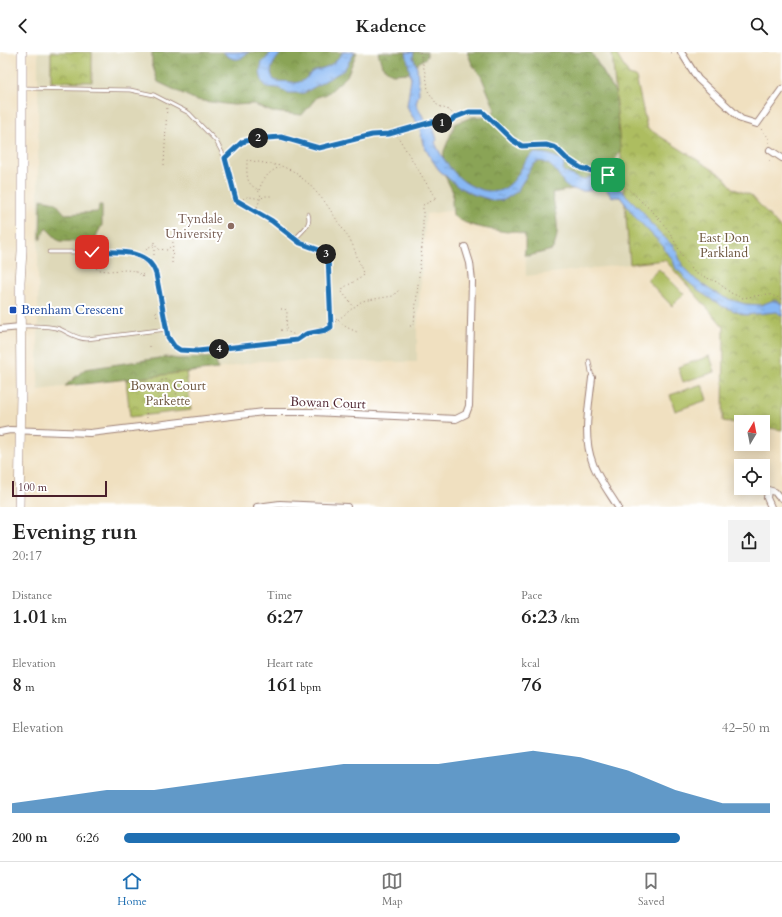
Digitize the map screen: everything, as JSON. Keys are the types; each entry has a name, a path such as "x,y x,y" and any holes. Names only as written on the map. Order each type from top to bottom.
{"main road":[{"path":"19,507 23,88 22,52"}],"street":[{"path":"681,52 698,79 741,119 757,124 782,88"},
{"path":"770,150 782,158"},
{"name":"Bowan Court","path":"0,432 10,430 90,433 264,412 313,412 456,419 466,414 469,406 472,281 470,264 465,247"},
{"path":"0,329 20,326"},
{"path":"592,378 587,424 588,444 593,464 618,507"},
{"path":"771,507 767,498 768,490 775,492 782,498"},
{"path":"257,507 280,504 347,507"}],"lane":[{"path":"23,88 130,90 154,95 189,112 216,141 225,158 236,200 272,221 300,243 326,253 328,257 331,325 329,329 306,334 297,340 186,351 174,346 170,342 162,297 155,270 148,262 141,257 127,252 49,252"},
{"path":"295,239 309,224 310,219 308,214"},
{"path":"20,326 48,326 60,329 80,338 87,339 167,329"},
{"path":"589,361 592,378"}],"path":[{"path":"420,52 428,91 438,106 448,110 456,117"},
{"path":"164,165 167,102"},
{"path":"225,158 242,142 254,139 281,137 319,148 372,135 389,134 432,122 448,123 456,117 469,112 483,112 512,140 522,146 546,145 556,148 566,158 581,168 608,175 625,186 655,214 669,231 683,257 695,273 717,282 731,293 742,298 768,294 782,300"},
{"path":"757,124 769,138 770,150"},
{"path":"395,132 436,199 423,205 423,237 414,323 410,326"},
{"path":"255,212 261,197 259,190 250,184 248,178 247,160 281,166 293,171 308,183 325,202 352,243 364,274 362,277 343,288 342,292 354,308"},
{"path":"259,190 267,174 281,166"},
{"path":"239,202 245,197 260,199 265,196 271,196"},
{"path":"172,263 173,240"},
{"path":"154,241 154,255"},
{"path":"154,244 162,250 169,250 172,245"},
{"path":"146,249 154,244"},
{"path":"92,262 93,266 99,270 129,270 142,276 146,273"},
{"path":"331,325 362,301 393,296 400,289"},
{"path":"281,309 286,309 287,312 286,331"},
{"path":"156,312 157,318"},
{"path":"334,316 346,327 357,332"},
{"path":"281,330 294,335 297,340"},
{"path":"159,400 159,383 162,380 167,379 175,384 177,398"},
{"path":"147,418 145,401 159,400 169,402 183,397"}],"shaded area":[{"name":"Tyndale University","path":"38,52 612,52 630,264 526,276 525,237 472,208 426,214 417,329 417,362 261,361 218,369 38,390"}],"green space":[{"path":"51,52 92,52 92,82 51,81"},
{"path":"152,52 357,52 347,76 327,94 317,97 302,115 272,112 252,104 233,105 196,100 158,82 152,64"},
{"path":"378,52 427,52 427,57 418,63 410,73 392,74 382,66"},
{"path":"467,52 591,52 615,92 625,135 620,152 612,164 588,186 552,193 557,222 557,237 552,250 528,256 524,255 525,235 513,231 507,232 478,227 464,222 453,215 453,192 442,170 444,151 455,124 472,117 492,116 495,109 481,76 472,64"},
{"name":"East Don Parkland","path":"612,52 615,52 629,75 636,77 647,128 723,176 734,189 751,195 782,230 782,430 770,428 770,415 734,415 734,423 723,421 724,327 665,260 630,264"},
{"path":"41,199 55,202 65,214 98,212 99,205 102,205 102,225 95,242 59,241 46,228 40,240"},
{"path":"659,269 684,294 672,306 647,280"},
{"path":"710,356 715,372 683,382 678,367"},
{"path":"166,357 178,359 215,357 218,369 65,386 85,369"},
{"name":"Bowan Court Parkette","path":"186,372 191,410 130,417 126,380"},
{"path":"702,384 707,400 675,411 670,395"}],"water":[{"path":"223,52 249,52 239,59 233,59"},
{"path":"271,52 282,52 273,65 271,72 274,80 295,83 303,80 314,71 326,67 336,61 343,52 355,52 344,70 304,93 289,93 278,88 267,87 263,83 260,71 262,62"},
{"path":"406,52 414,52 413,57 417,67 419,93 416,103 427,125 433,126 437,140 435,142 443,157 450,168 466,183 483,190 500,190 510,185 526,161 534,153 546,154 558,158 564,164 563,171 583,180 593,176 601,178 621,190 672,245 677,252 683,267 696,280 725,298 745,304 761,305 774,300 782,304 782,316 777,312 745,315 722,306 700,292 676,269 672,258 665,251 664,247 636,218 620,197 612,197 606,189 602,187 585,191 567,187 554,169 544,162 535,163 518,191 504,200 495,201 472,194 457,186 439,170 430,157 423,144 419,125 407,106 411,79"}],"place":[{"name":"Tyndale University","path":"231,226"},
{"name":"Brenham Crescent","path":"13,310"}],"route":[{"path":"92,252 127,252 141,257 148,262 155,270 162,297 168,337 170,342 180,350 198,351 297,340 303,335 326,330 331,327 328,257 326,253 322,251 300,243 272,221 236,200 225,158 242,142 254,139 281,137 319,148 372,135 389,134 432,122 448,123 456,117 469,112 483,112 512,140 522,146 546,145 556,148 566,158 581,168 608,175"}]}
